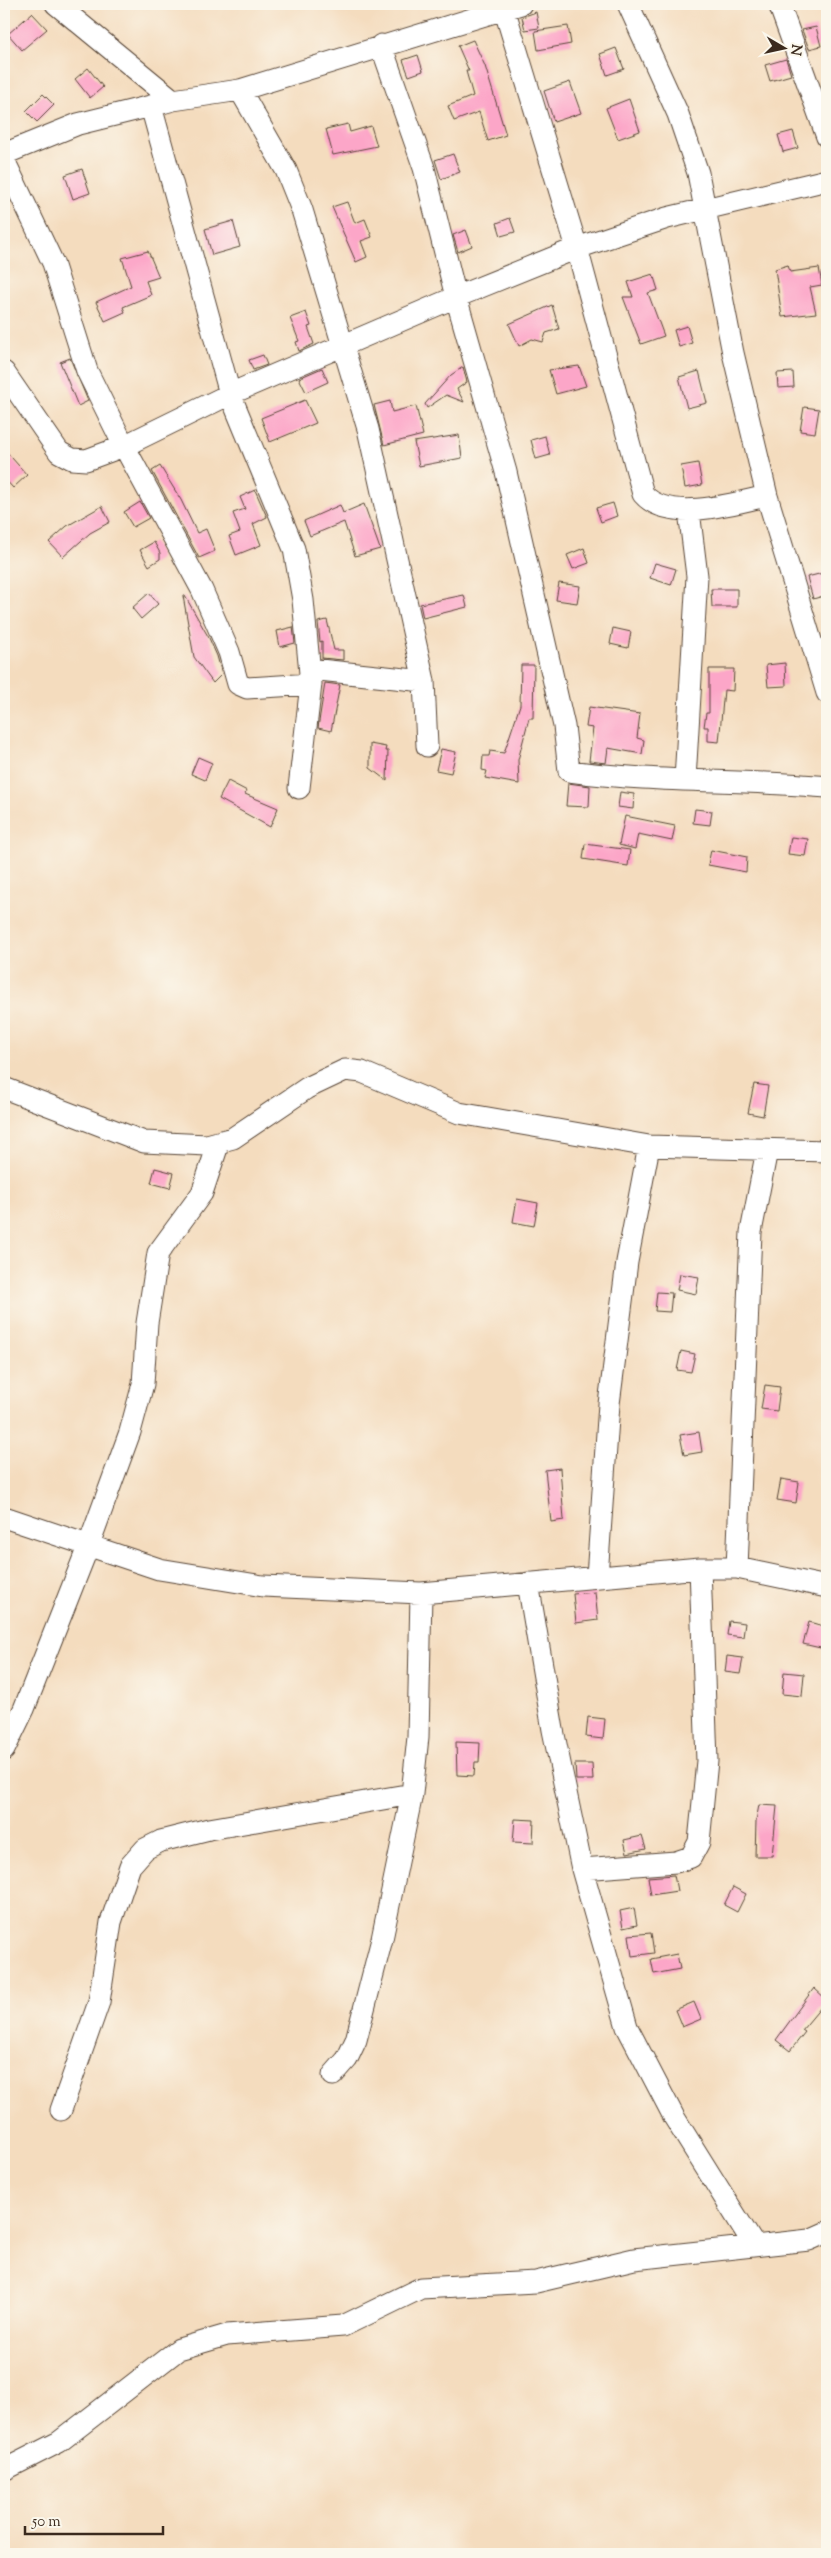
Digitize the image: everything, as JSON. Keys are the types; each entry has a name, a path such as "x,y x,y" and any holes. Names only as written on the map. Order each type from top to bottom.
{"street":[{"path":"56,4 173,100"},
{"path":"628,4 678,114 698,173 733,353 767,496 827,693"},
{"path":"779,4 827,136"},
{"path":"4,154 78,124 173,100 240,90 512,6 643,494 650,502 660,506 689,511 767,496"},
{"path":"381,45 424,168 456,297 506,472 564,726 569,771 621,778 780,782 827,787"},
{"path":"240,90 286,170 302,210 377,468 424,681 427,746"},
{"path":"151,106 230,394 294,549 303,600 310,676 299,788"},
{"path":"4,160 53,263 87,371 124,446 202,590 229,652 238,684 248,688 310,676 424,681"},
{"path":"4,372 59,452 72,459 86,460 124,446 230,394 456,297 576,248 706,208 827,180"},
{"path":"686,780 697,576 689,511"},
{"path":"4,1088 144,1142 207,1145 233,1138 307,1088 344,1070 362,1072 459,1113 649,1146 827,1151"},
{"path":"4,1750 24,1709 88,1547 130,1432 143,1384 147,1323 158,1253 202,1193 219,1142"},
{"path":"597,1577 609,1404 627,1262 649,1146"},
{"path":"736,1568 751,1232 767,1150"},
{"path":"4,1517 88,1547 159,1569 263,1586 421,1593 700,1568 736,1568 827,1587"},
{"path":"582,1869 676,1862 690,1857 699,1842 707,1761 700,1568"},
{"path":"528,1583 553,1730 582,1869 627,2027 674,2117 754,2245"},
{"path":"333,2075 347,2059 356,2040 382,1939 412,1794 418,1737 421,1593"},
{"path":"61,2110 99,2002 114,1912 130,1866 145,1849 161,1841 209,1829 412,1794"},
{"path":"4,2470 59,2442 179,2349 227,2335 343,2326 421,2288 536,2282 634,2260 809,2240 827,2232"}],"building":[{"path":"536,12 539,28 525,30 522,17"},
{"path":"32,13 47,29 22,50 8,34"},
{"path":"568,26 571,44 538,50 535,31"},
{"path":"816,27 821,46 809,49 802,30"},
{"path":"473,40 485,66 506,135 488,141 479,112 454,121 448,106 473,96 466,71 469,71 458,46"},
{"path":"616,48 624,69 607,75 600,54"},
{"path":"418,55 423,71 409,76 403,60"},
{"path":"786,59 791,75 770,81 765,65"},
{"path":"88,68 103,87 90,98 75,79"},
{"path":"570,82 581,113 554,122 544,91"},
{"path":"43,94 54,105 37,122 26,111"},
{"path":"629,99 640,131 618,139 606,108"},
{"path":"348,124 350,132 371,126 377,146 333,155 326,129"},
{"path":"793,131 798,148 783,152 778,135"},
{"path":"453,154 460,172 441,179 435,160"},
{"path":"82,169 90,193 73,199 65,175"},
{"path":"347,202 355,223 365,219 372,237 361,241 367,257 356,262 332,207"},
{"path":"510,218 515,232 501,236 497,223"},
{"path":"233,221 240,247 212,255 205,229"},
{"path":"466,230 472,246 458,252 453,235"},
{"path":"148,251 159,277 146,281 151,295 123,307 125,312 105,321 96,302 131,286 122,258"},
{"path":"788,265 790,272 819,268 822,285 810,287 816,313 782,317 775,269"},
{"path":"653,274 658,290 648,293 664,336 641,344 623,297 633,297 628,282"},
{"path":"552,305 559,329 546,333 543,342 532,339 519,346 509,324"},
{"path":"306,312 311,326 308,327 314,344 299,351 296,342 299,341 290,318"},
{"path":"687,326 692,343 679,347 674,330"},
{"path":"263,355 267,365 253,370 249,360"},
{"path":"70,358 88,401 78,406 60,362"},
{"path":"579,366 586,386 556,394 549,370"},
{"path":"463,367 467,382 457,389 464,402 446,395 427,408 425,404 451,375"},
{"path":"322,368 328,382 306,392 299,378"},
{"path":"699,371 707,403 687,408 679,377"},
{"path":"793,372 794,387 778,388 777,373"},
{"path":"305,400 316,423 270,442 261,418"},
{"path":"390,401 392,412 416,406 423,435 384,445 374,405"},
{"path":"804,407 819,409 815,433 800,431"},
{"path":"459,435 462,458 419,466 414,442"},
{"path":"545,436 550,455 536,459 531,440"},
{"path":"4,449 27,475 13,488 4,478"},
{"path":"698,463 702,485 685,488 681,466"},
{"path":"160,466 181,500 197,533 206,529 215,551 199,558 152,471"},
{"path":"255,490 267,517 253,524 261,545 236,555 229,536 240,532 233,513 245,509 240,497"},
{"path":"140,502 149,518 133,527 124,512"},
{"path":"613,503 617,516 601,522 596,508"},
{"path":"364,504 380,549 355,556 344,522 310,536 304,521 340,505 343,513"},
{"path":"102,506 110,522 90,533 63,557 49,542 67,526"},
{"path":"154,542 160,553 160,559 149,566 140,550"},
{"path":"584,548 589,563 573,569 567,555"},
{"path":"655,563 676,569 671,585 650,578"},
{"path":"823,573 827,595 813,599 807,577"},
{"path":"559,583 580,586 577,603 556,600"},
{"path":"711,589 737,589 737,607 712,607"},
{"path":"149,593 158,604 141,619 132,608"},
{"path":"464,595 467,607 423,618 420,604"},
{"path":"183,596 185,596 209,638 217,656 222,674 213,683 194,657"},
{"path":"327,620 334,650 343,650 343,660 322,658 322,641 320,642 318,622"},
{"path":"293,627 295,643 280,647 277,631"},
{"path":"613,628 631,632 628,648 610,644"},
{"path":"785,663 786,686 768,687 766,665"},
{"path":"521,665 534,665 533,718 529,718 518,760 519,784 485,778 487,771 482,770 483,756 489,756 490,751 504,753 520,705"},
{"path":"709,669 734,669 733,691 724,690 719,742 708,741 708,727 704,727 706,713 709,713"},
{"path":"325,683 340,685 331,731 318,728"},
{"path":"589,707 640,714 637,738 644,740 642,754 608,748 606,763 589,761 593,728 586,727"},
{"path":"370,744 386,747 385,751 388,751 387,781 370,768"},
{"path":"441,749 456,752 451,773 436,770"},
{"path":"198,757 212,763 205,780 191,774"},
{"path":"228,781 247,791 245,794 278,808 270,827 219,799"},
{"path":"568,783 590,786 589,807 566,806"},
{"path":"620,792 634,794 633,809 618,807"},
{"path":"695,809 712,811 710,825 693,823"},
{"path":"625,816 675,826 672,841 638,834 635,849 619,845"},
{"path":"791,837 808,839 805,856 788,854"},
{"path":"585,844 630,850 628,866 583,859"},
{"path":"711,850 747,857 746,872 708,865"},
{"path":"754,1084 768,1086 763,1116 748,1113"},
{"path":"155,1168 174,1173 170,1188 151,1183"},
{"path":"517,1199 538,1203 534,1226 513,1222"},
{"path":"680,1274 699,1277 696,1294 677,1290"},
{"path":"657,1292 672,1293 670,1312 655,1311"},
{"path":"681,1351 695,1354 691,1372 677,1370"},
{"path":"765,1385 780,1387 777,1411 761,1409"},
{"path":"699,1432 702,1452 684,1455 680,1435"},
{"path":"560,1468 564,1520 551,1522 545,1470"},
{"path":"781,1479 799,1482 796,1503 777,1500"},
{"path":"595,1592 598,1620 576,1623 573,1594"},
{"path":"729,1621 745,1623 743,1637 727,1635"},
{"path":"809,1622 827,1627 825,1649 803,1644"},
{"path":"727,1656 743,1658 740,1674 725,1672"},
{"path":"784,1672 804,1674 802,1696 782,1694"},
{"path":"588,1717 605,1719 603,1739 586,1737"},
{"path":"456,1742 480,1743 479,1762 475,1762 474,1776 457,1775"},
{"path":"575,1764 592,1764 593,1780 576,1780"},
{"path":"759,1805 777,1806 772,1856 755,1856 756,1821"},
{"path":"515,1819 534,1820 533,1843 513,1842"},
{"path":"642,1836 646,1849 627,1853 624,1840"},
{"path":"674,1875 677,1891 651,1895 648,1877"},
{"path":"733,1887 746,1894 737,1912 724,1905"},
{"path":"634,1908 637,1925 623,1928 620,1911"},
{"path":"651,1933 654,1953 632,1956 629,1935"},
{"path":"677,1954 680,1969 654,1974 651,1959"},
{"path":"814,1988 827,2000 802,2030 805,2032 790,2051 776,2040"},
{"path":"694,2002 701,2019 682,2027 675,2010"}]}
